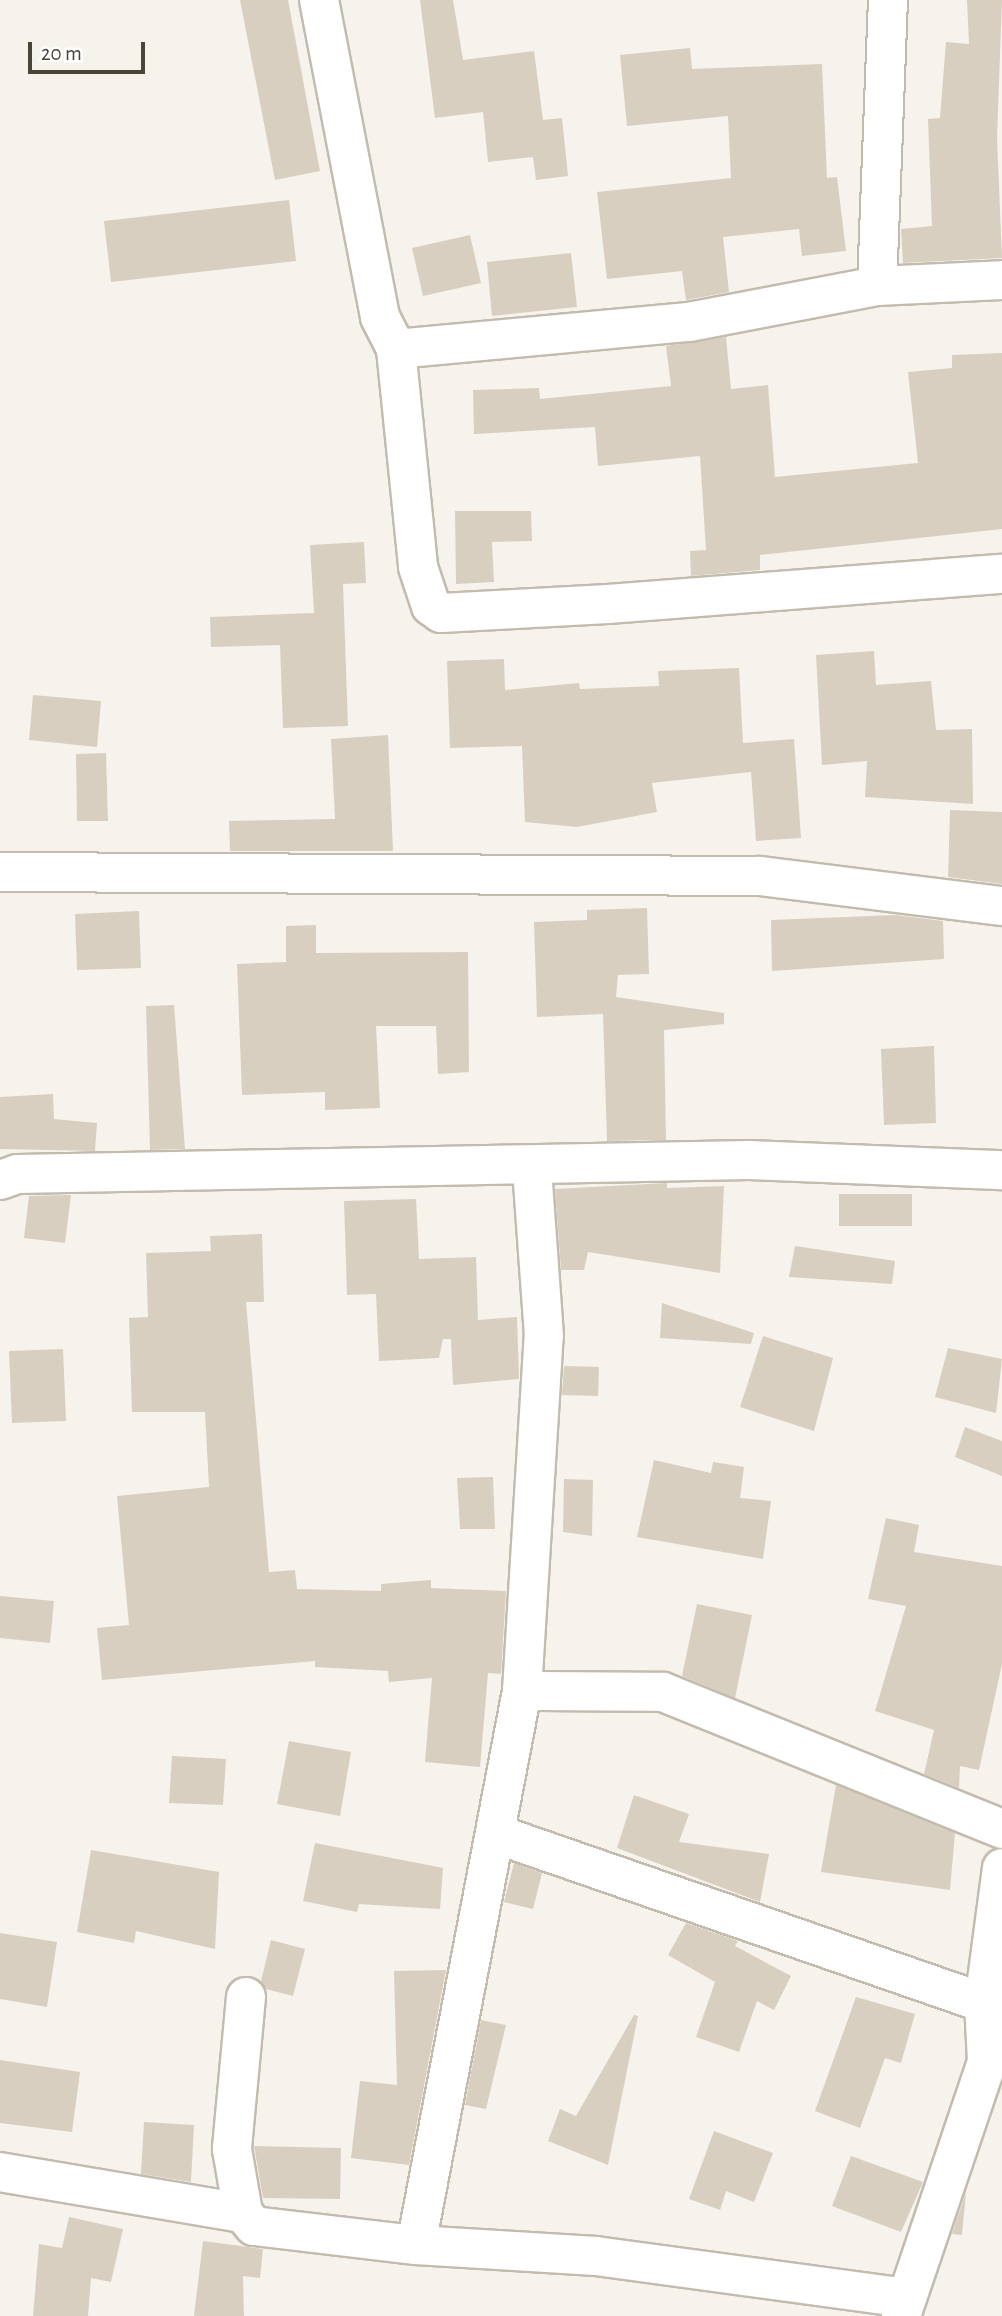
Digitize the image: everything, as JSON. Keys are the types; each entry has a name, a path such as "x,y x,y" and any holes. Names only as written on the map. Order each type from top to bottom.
{"street":[{"path":"319,0 380,317 396,349 418,567 431,606 441,612 1002,574"},
{"path":"877,285 888,0"},
{"path":"396,349 689,322 877,285 1002,279"},
{"path":"0,872 760,876 1002,906"},
{"path":"0,1180 17,1174 532,1168 749,1160 1002,1170"},
{"path":"416,2245 522,1691 544,1336 532,1168"},
{"path":"522,1691 663,1692 1002,1829"},
{"path":"496,1834 984,2003"},
{"path":"246,1997 232,2149 243,2213 254,2226 274,2232 416,2245 596,2256 903,2307 987,2062 984,2003 1002,1868"},
{"path":"0,2172 243,2213"}],"building":[{"path":"240,0 288,0 320,171 275,180"},
{"path":"420,0 453,0 463,60 534,51 543,120 562,118 568,176 536,180 533,157 488,162 483,112 435,118"},
{"path":"967,0 1002,0 997,138 1002,258 903,263 901,229 932,226 928,119 940,118 946,42 969,44"},
{"path":"690,48 692,69 822,64 827,178 837,177 846,251 802,256 799,229 723,237 729,292 686,300 682,271 607,279 597,192 731,178 728,116 627,126 620,55"},
{"path":"289,200 296,261 111,282 104,221"},
{"path":"470,235 481,283 423,296 412,248"},
{"path":"571,253 577,307 492,316 487,262"},
{"path":"726,337 731,389 768,385 775,477 918,463 908,372 952,368 952,355 1002,353 1002,529 760,555 760,570 691,576 690,551 706,550 700,456 598,466 595,427 474,434 473,390 539,388 540,399 671,386 666,346"},
{"path":"455,511 531,511 532,541 492,542 494,582 456,584"},
{"path":"364,542 366,583 343,584 348,726 283,728 280,645 211,647 210,617 314,613 310,545"},
{"path":"874,651 876,685 931,681 936,730 972,729 973,804 865,797 867,761 822,765 816,655"},
{"path":"504,659 505,690 579,683 580,689 659,686 658,671 739,668 743,743 794,739 801,838 756,841 751,772 652,783 657,812 577,827 525,822 522,746 450,748 447,661"},
{"path":"33,695 101,701 97,747 29,740"},
{"path":"388,735 393,851 230,851 229,821 335,819 331,739"},
{"path":"106,753 108,821 77,821 76,754"},
{"path":"950,810 1002,812 1002,884 948,877"},
{"path":"647,908 649,974 618,975 616,997 724,1013 724,1024 664,1030 666,1140 607,1141 603,1014 537,1017 534,922 587,920 587,910"},
{"path":"139,911 141,968 77,970 75,914"},
{"path":"896,915 943,921 944,959 772,971 771,920"},
{"path":"316,925 316,953 468,952 469,1072 438,1074 436,1026 376,1026 380,1108 325,1110 325,1092 242,1095 237,964 286,962 286,926"},
{"path":"174,1005 185,1149 150,1150 146,1006"},
{"path":"934,1046 936,1123 884,1125 881,1049"},
{"path":"53,1094 54,1119 97,1123 95,1151 0,1149 0,1097"},
{"path":"667,1183 667,1188 724,1186 720,1273 588,1252 584,1270 561,1270 555,1189"},
{"path":"839,1194 912,1194 912,1226 839,1226"},
{"path":"71,1195 65,1243 24,1238 29,1196"},
{"path":"416,1199 419,1259 476,1257 478,1320 517,1317 519,1379 453,1385 451,1339 443,1339 439,1358 379,1361 376,1294 347,1295 344,1201"},
{"path":"262,1234 264,1302 246,1302 269,1572 295,1570 297,1589 381,1591 381,1584 431,1580 431,1588 506,1591 501,1674 488,1673 480,1767 425,1762 432,1678 389,1682 388,1671 315,1667 315,1661 102,1680 97,1628 129,1625 117,1496 209,1487 205,1412 132,1412 129,1318 148,1317 146,1253 211,1251 210,1236"},
{"path":"795,1246 895,1261 892,1284 789,1277"},
{"path":"662,1303 754,1333 751,1344 660,1338"},
{"path":"763,1336 833,1358 814,1431 740,1407"},
{"path":"948,1348 1002,1359 996,1413 935,1397"},
{"path":"63,1349 66,1421 12,1423 9,1351"},
{"path":"564,1366 599,1367 598,1396 562,1395"},
{"path":"965,1427 1002,1441 1002,1476 955,1457"},
{"path":"654,1460 711,1473 713,1462 744,1467 740,1498 771,1501 763,1559 637,1537"},
{"path":"493,1477 495,1529 460,1529 457,1478"},
{"path":"564,1479 593,1480 592,1536 563,1532"},
{"path":"886,1518 919,1525 914,1552 1002,1566 1002,1664 979,1770 960,1766 959,1788 924,1774 934,1730 875,1711 906,1606 868,1599"},
{"path":"0,1596 54,1601 50,1643 0,1638"},
{"path":"697,1604 752,1615 735,1698 682,1676"},
{"path":"289,1741 351,1752 340,1816 277,1804"},
{"path":"172,1756 226,1759 223,1805 169,1803"},
{"path":"836,1785 955,1833 950,1890 821,1872"},
{"path":"634,1795 689,1814 679,1842 769,1854 760,1902 617,1848"},
{"path":"315,1843 443,1868 440,1909 359,1904 357,1912 303,1901"},
{"path":"91,1850 219,1872 215,1949 136,1931 134,1943 77,1932"},
{"path":"514,1863 542,1873 533,1909 504,1902"},
{"path":"686,1923 738,1941 735,1946 791,1976 774,2010 757,2001 739,2052 696,2037 715,1982 668,1955"},
{"path":"0,1933 57,1942 47,2007 0,1999"},
{"path":"271,1940 305,1949 293,1996 266,1989 261,1981"},
{"path":"446,1970 409,2165 351,2158 360,2081 397,2085 394,1971"},
{"path":"856,1997 915,2014 901,2063 885,2058 860,2128 815,2111"},
{"path":"634,2015 638,2016 608,2165 548,2141 560,2109 576,2116"},
{"path":"481,2020 506,2025 486,2109 465,2105"},
{"path":"0,2060 80,2072 72,2132 0,2123"},
{"path":"144,2122 194,2125 191,2182 141,2174"},
{"path":"714,2131 773,2153 754,2202 726,2191 720,2210 689,2199"},
{"path":"254,2146 341,2148 340,2199 263,2198"},
{"path":"851,2156 923,2182 901,2232 832,2206"},
{"path":"966,2192 962,2235 952,2234"},
{"path":"69,2217 123,2229 111,2282 91,2278 88,2316 33,2316 39,2244 62,2248"},
{"path":"203,2241 263,2249 260,2278 243,2276 244,2316 194,2316"}]}
